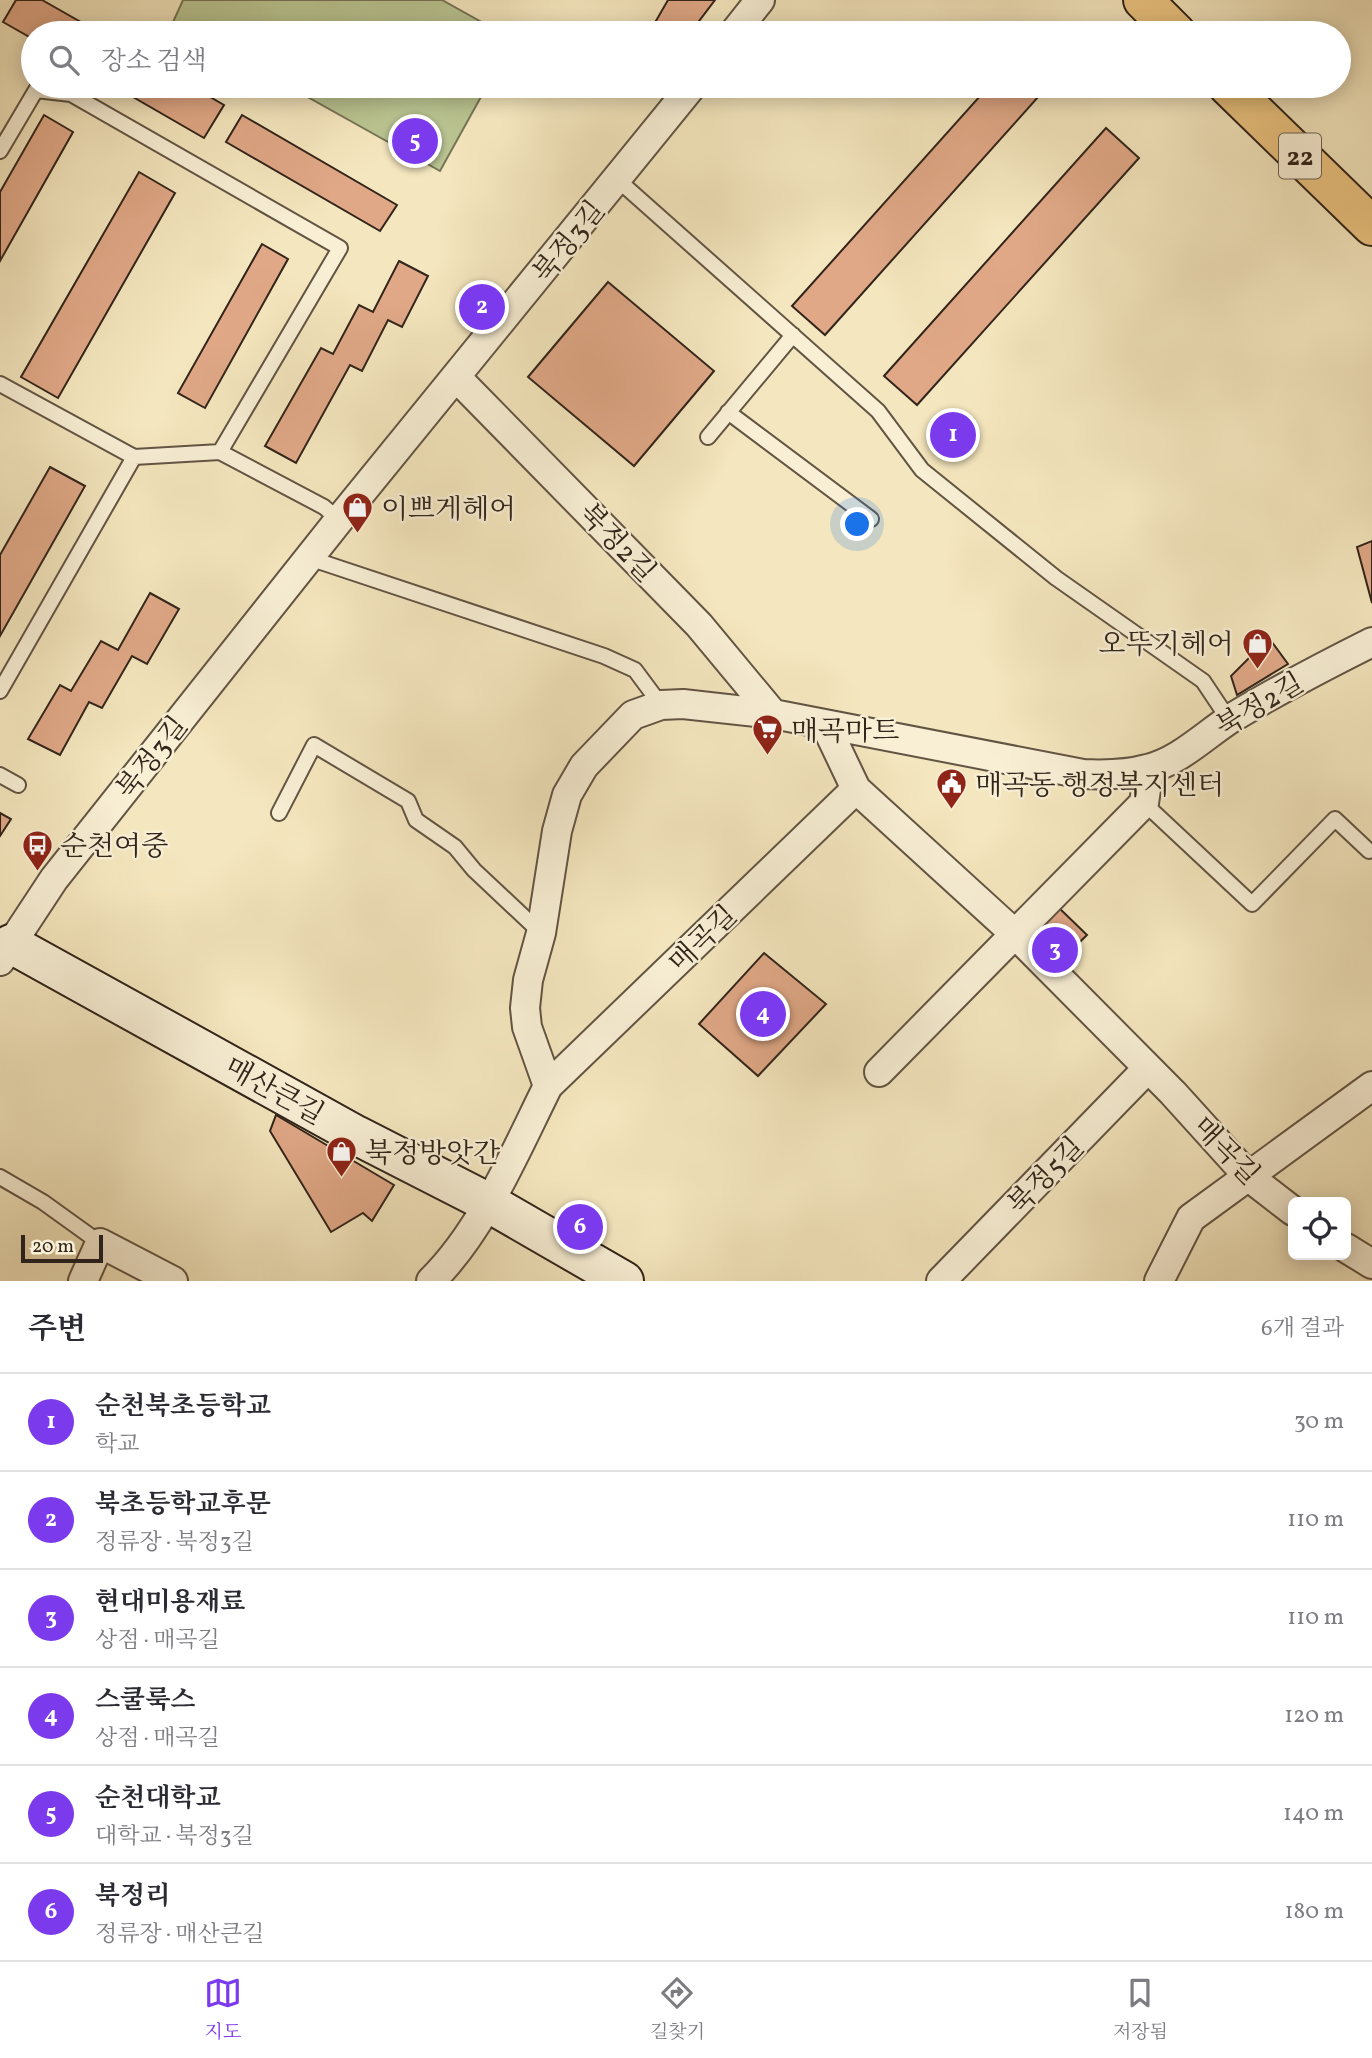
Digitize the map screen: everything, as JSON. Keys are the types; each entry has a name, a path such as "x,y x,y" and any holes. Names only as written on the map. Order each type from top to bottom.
{"main road":[{"path":"1143,0 1163,21"},
{"name":"22","path":"1240,98 1372,226"}],"street":[{"path":"743,21 760,0"},
{"name":"북정3길","path":"4,948 54,880 339,520 683,98"},
{"name":"북정2길","path":"456,377 699,625 773,714"},
{"name":"북정2길","path":"548,1086 527,1027 525,1008 528,980 541,933 556,831 567,795 584,766 633,715 661,705 683,704 773,714 1083,774 1111,775 1149,769 1175,757 1229,720 1372,642"},
{"name":"매곡길","path":"825,724 856,789 1016,935 1148,1068 1249,1177 1288,1207"},
{"path":"880,1072 1144,803 1149,769"},
{"name":"매곡길","path":"548,1086 856,789"},
{"name":"매산큰길","path":"4,948 355,1135 489,1203 624,1281"},
{"name":"북정5길","path":"941,1281 1148,1068"},
{"path":"431,1281 442,1270 489,1203 548,1086"},
{"path":"1159,1281 1191,1218 1372,1086"},
{"path":"83,1281 100,1243 173,1281"},
{"path":"1351,1251 1372,1264"}],"lane":[{"path":"0,151 31,98"},
{"path":"78,98 340,248 220,452"},
{"path":"618,180 878,411 922,470 1056,578 1203,681 1229,720"},
{"path":"708,437 793,335"},
{"path":"0,384 134,457 220,452 324,507 339,520"},
{"path":"729,412 871,519"},
{"path":"0,691 134,457"},
{"path":"309,558 612,659 635,670 661,705"},
{"path":"279,813 314,745 408,801 416,820 454,847 474,870 541,933"},
{"path":"0,775 18,785"},
{"path":"1144,803 1252,904 1335,819 1369,851"},
{"path":"0,1177 43,1202 100,1243"}],"green space":[{"path":"183,0 442,0 480,21 173,21"},
{"path":"309,98 480,98 440,171"}],"building":[{"path":"16,0 42,0 79,21 21,21 21,32 3,22"},
{"path":"668,0 715,0 699,21 656,21"},
{"path":"135,98 212,98 224,105 204,138"},
{"path":"978,98 1037,98 825,335 792,306"},
{"path":"44,115 73,132 0,261 0,192"},
{"path":"242,115 397,205 380,231 226,142"},
{"path":"1106,128 1139,158 917,405 884,376"},
{"path":"139,172 175,193 58,398 21,377"},
{"path":"262,244 288,259 205,408 178,393"},
{"path":"399,261 428,276 402,327 388,320 362,371 350,365 296,463 265,446 321,348 333,354 359,305 373,312"},
{"path":"608,282 714,371 634,466 528,377"},
{"path":"50,467 85,486 0,636 0,555"},
{"path":"1372,541 1372,603 1357,547"},
{"path":"150,593 179,609 147,664 132,656 102,708 89,702 60,755 28,739 60,685 71,691 101,641 118,650"},
{"name":"오뚜기헤어","path":"1269,638 1288,664 1237,695 1231,676"},
{"path":"0,813 11,819 0,836"},
{"path":"1055,904 1087,935 1055,966 1024,934"},
{"path":"764,953 826,1004 758,1076 699,1024"},
{"name":"북정방앗간","path":"276,1115 394,1185 372,1221 363,1213 331,1232 270,1131"}],"place":[{"name":"순천대학교","path":"415,141"},
{"name":"북초등학교후문","path":"482,307"},
{"name":"순천북초등학교","path":"953,435"},
{"name":"이쁘게헤어","path":"358,535"},
{"name":"오뚜기헤어","path":"1257,670"},
{"name":"매곡마트","path":"768,757"},
{"name":"매곡동 행정복지센터","path":"952,811"},
{"name":"순천여중","path":"37,872"},
{"name":"현대미용재료","path":"1055,950"},
{"name":"스쿨룩스","path":"763,1014"},
{"name":"북정방앗간","path":"342,1179"},
{"name":"북정리","path":"580,1227"}]}
